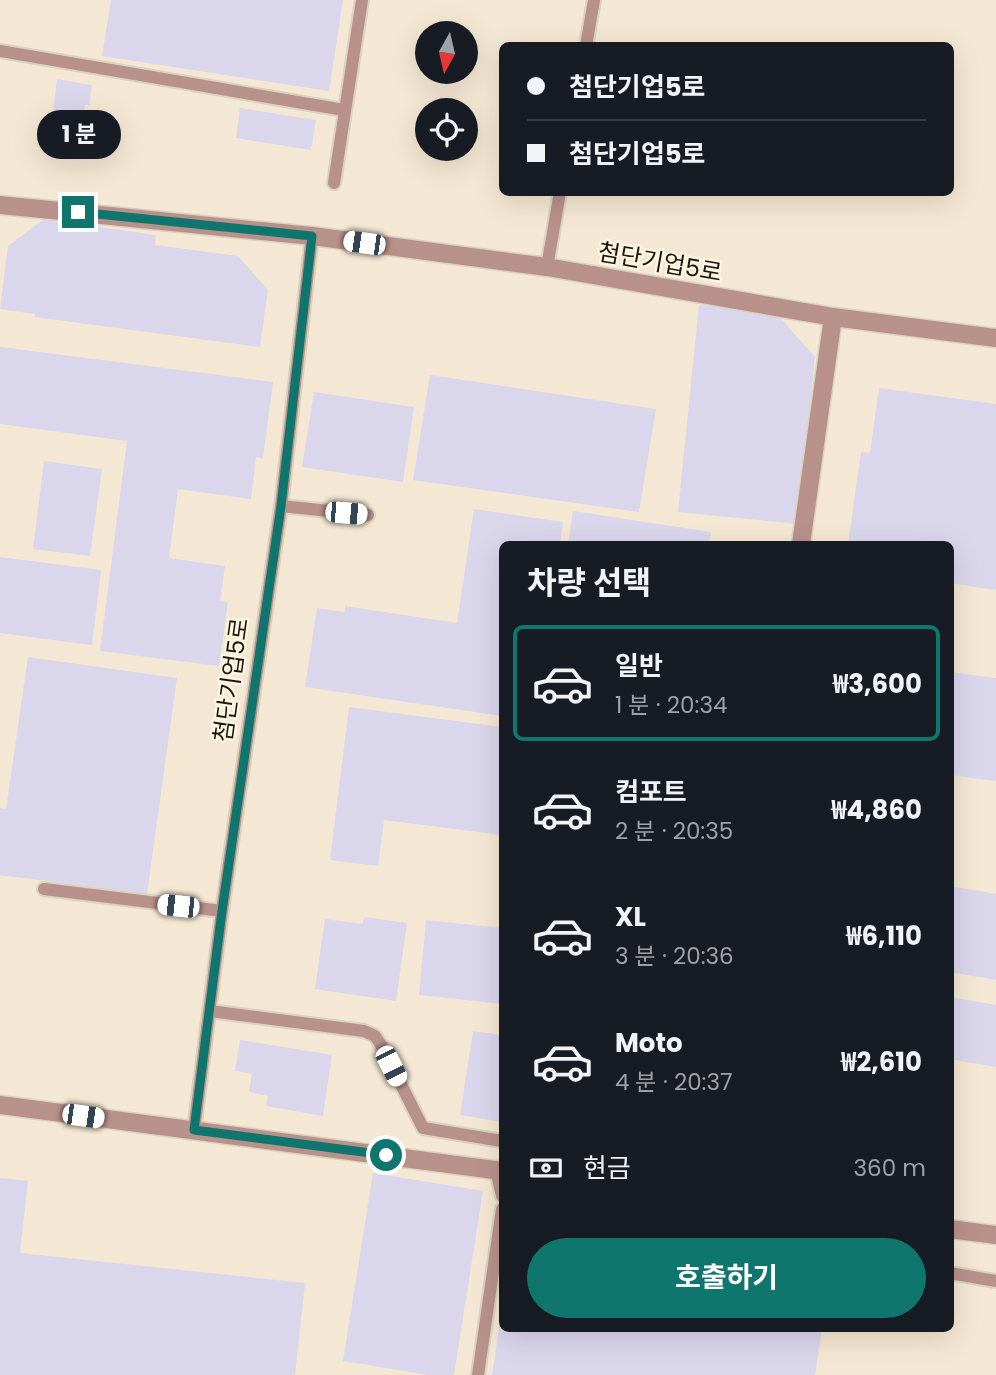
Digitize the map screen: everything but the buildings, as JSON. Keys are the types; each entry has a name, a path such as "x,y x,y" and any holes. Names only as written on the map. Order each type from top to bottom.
{"street":[{"name":"첨단기업5로","path":"0,205 312,236 547,267 833,317 996,338"},
{"path":"801,541 833,317"},
{"path":"0,1105 499,1170"},
{"path":"954,1230 996,1235"}],"lane":[{"path":"334,183 362,0"},
{"path":"587,42 594,0"},
{"path":"0,51 344,110"},
{"path":"547,267 559,196"},
{"name":"첨단기업5로","path":"194,1130 222,911 281,506 312,236"},
{"path":"281,506 368,514"},
{"path":"44,889 222,911"},
{"path":"210,1011 364,1031 375,1037 381,1045 423,1128 499,1141"},
{"path":"478,1375 499,1230"},
{"path":"954,1274 996,1281"}],"shaded area":[{"path":"0,0 996,0 996,1375 0,1375"}],"route":[{"path":"78,212 312,236 281,506 222,911 194,1130 386,1155"}]}
